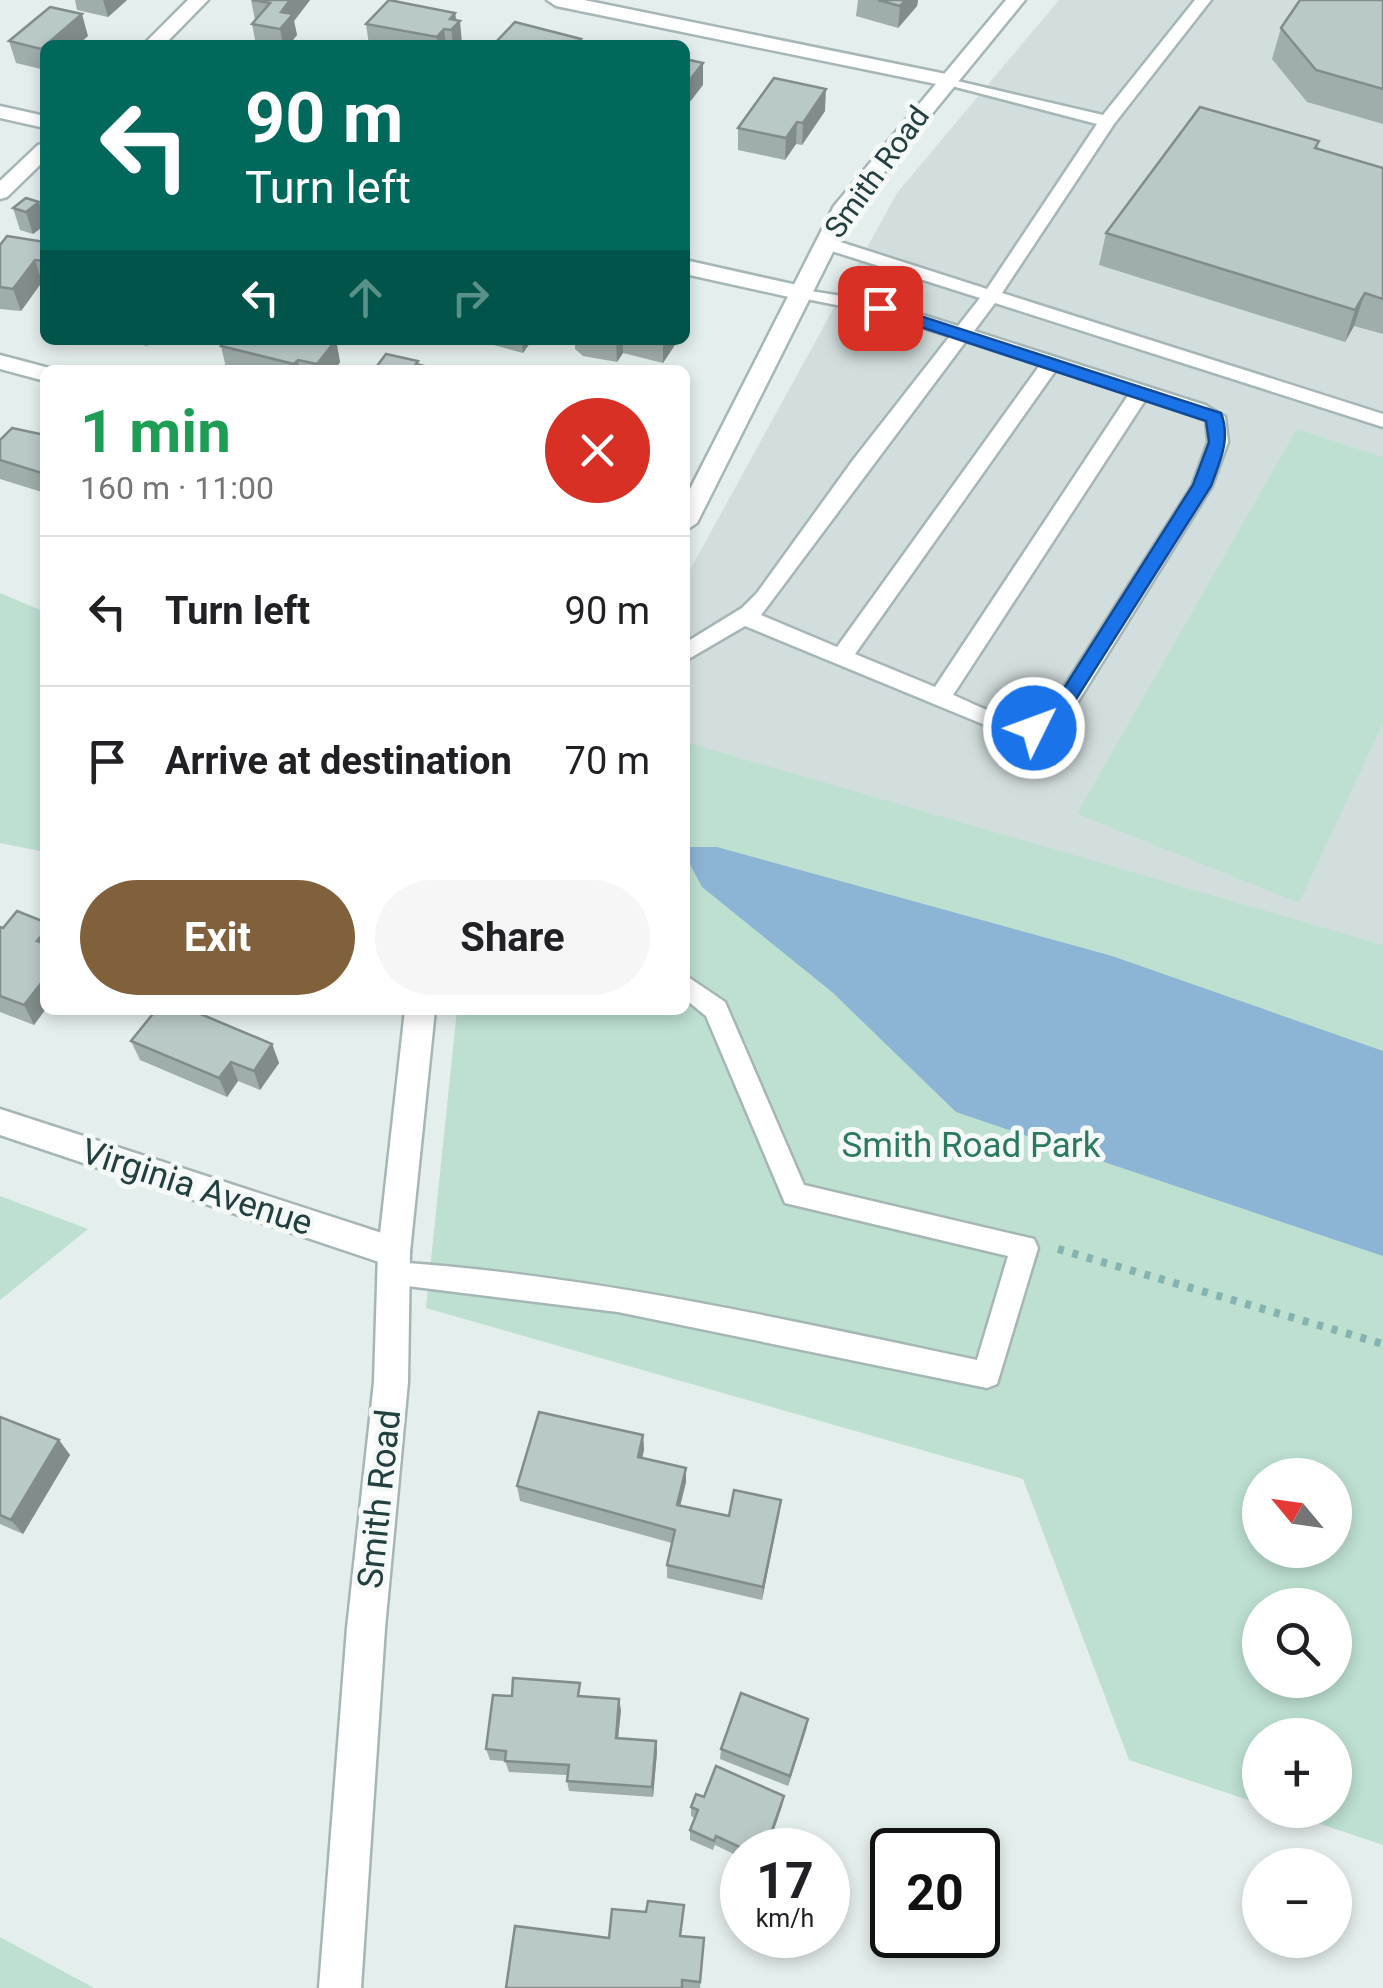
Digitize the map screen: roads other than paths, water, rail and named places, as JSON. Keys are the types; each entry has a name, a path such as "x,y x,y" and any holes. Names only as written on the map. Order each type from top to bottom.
{"street":[{"path":"158,40 199,0"},
{"path":"556,0 946,80"},
{"name":"Smith Road","path":"690,513 844,206 1016,0"},
{"path":"0,112 40,121"},
{"path":"0,193 40,154"},
{"path":"690,268 798,292"},
{"path":"0,362 40,373"},
{"name":"Smith Road","path":"340,1988 366,1628 391,1382 394,1263 419,1015"},
{"name":"Virginia Avenue","path":"0,1122 394,1263"}],"lane":[{"path":"690,650 765,598 860,465 992,295 1107,121 1203,0"},
{"path":"946,80 1107,121"},
{"path":"824,243 992,295 1212,390"},
{"path":"798,292 880,308 1141,392 1212,390 1383,421"},
{"path":"841,657 1051,363"},
{"path":"744,616 1002,724 1034,728 1052,721 1202,486 1218,442 1212,390"},
{"path":"939,698 1141,392"},
{"path":"394,1263 458,1276 612,1296 987,1375 1024,1248 795,1195 716,1009 690,989"}],"water":[{"path":"690,847 717,847 1112,956 1383,1051 1383,1256 956,1112 832,992 702,887 690,864"}],"park label":[{"name":"Smith Road Park","path":"971,1145"}]}
